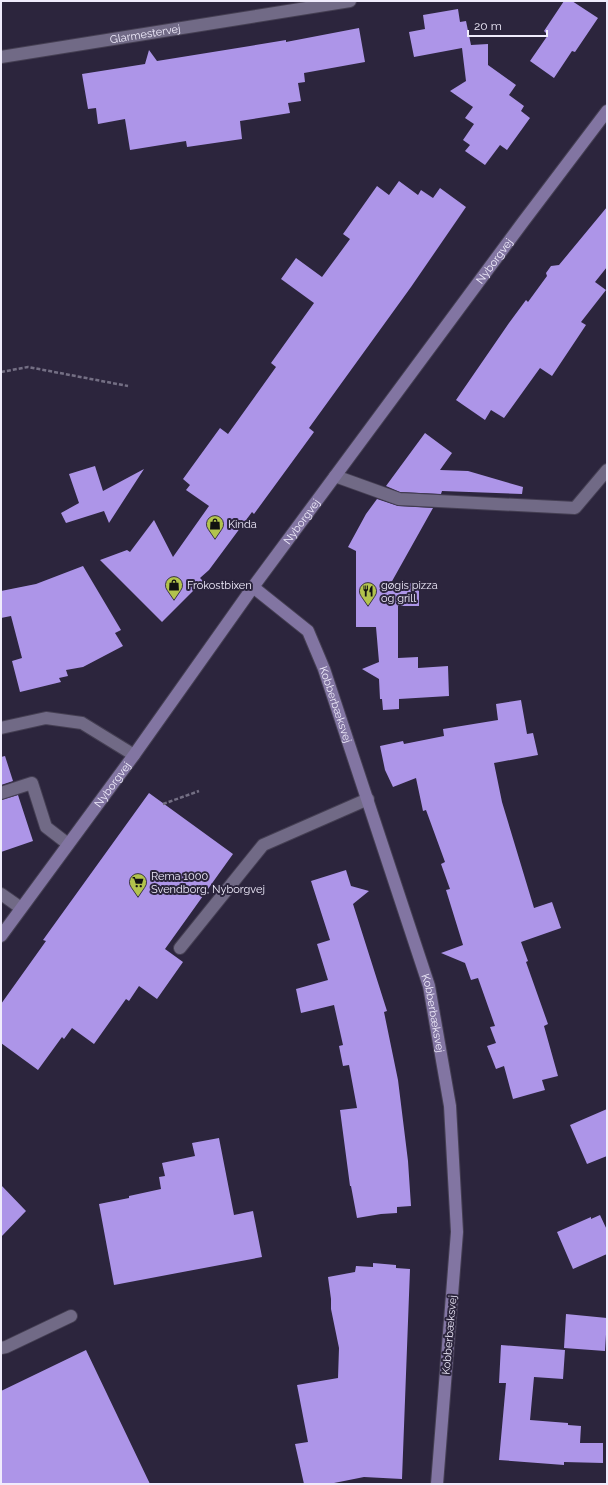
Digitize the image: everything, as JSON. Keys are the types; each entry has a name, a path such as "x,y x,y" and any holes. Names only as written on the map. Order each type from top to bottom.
{"street":[{"name":"Glarmestervej","path":"1,57 288,6 350,1"},
{"name":"Nyborgvej","path":"1,936 134,755 253,586 523,222 607,112"},
{"path":"335,476 399,499 575,508 607,470"},
{"name":"Kobberbæksvej","path":"253,586 308,631 324,669 429,986 450,1106 457,1232 437,1484"},
{"path":"1,728 46,718 82,723 134,755"},
{"path":"1,793 32,783 46,827 68,844"},
{"path":"180,948 263,845 368,799"},
{"path":"1,894 21,908"},
{"path":"1,1348 71,1316"}],"path":[{"path":"1,372 28,367 128,386"},
{"path":"163,804 199,791"}],"building":[{"path":"564,1 572,1 598,18 575,52 572,51 554,78 530,61 548,35 544,31"},
{"path":"458,9 460,22 466,21 471,45 488,44 488,65 516,85 509,95 524,106 521,111 530,118 507,150 500,145 485,165 465,151 470,145 463,140 474,124 465,118 473,107 450,91 466,81 462,48 414,57 409,32 425,29 423,15"},
{"path":"359,28 365,62 304,73 305,82 298,83 301,101 288,103 290,113 240,121 242,139 187,147 186,141 130,150 125,119 98,124 96,108 88,109 82,74 145,64 149,50 157,61 286,40 286,42"},
{"path":"399,181 418,195 421,190 433,198 440,188 466,207 411,287 309,428 314,432 254,514 252,512 209,570 200,578 203,581 162,622 100,560 127,550 130,552 154,520 173,557 209,506 186,490 190,485 183,479 220,428 228,434 276,367 271,363 314,303 281,279 296,258 322,277 350,239 343,234 377,186 389,195"},
{"path":"607,207 607,267 595,282 606,290 581,322 586,325 552,376 540,368 504,418 491,410 485,420 456,400 509,323 526,300 528,302 547,276 546,273 551,266 559,265"},
{"path":"425,433 452,453 440,470 468,471 523,487 522,494 442,491 441,494 400,492 386,486"},
{"path":"95,466 103,491 144,469 109,523 104,511 66,523 61,513 79,503 69,474"},
{"path":"377,499 398,506 433,508 391,583 419,583 419,606 398,606 398,658 418,657 418,668 448,666 449,696 399,699 399,709 383,710 382,699 380,699 379,679 362,669 379,662 376,627 356,627 356,551 348,547 366,514"},
{"path":"83,566 121,630 115,633 123,646 83,667 66,670 68,676 59,678 61,682 20,692 12,661 22,658 11,616 1,618 1,591 36,584"},
{"path":"521,700 527,734 533,733 538,755 494,763 502,802 534,908 552,902 561,928 521,942 528,961 526,962 548,1024 544,1026 558,1076 542,1080 545,1090 513,1099 504,1066 496,1069 487,1046 496,1043 490,1027 495,1026 478,978 471,980 465,963 441,953 463,945 446,890 450,889 441,864 445,862 426,810 423,811 416,778 393,787 385,770 380,746 403,741 404,744 444,736 443,729 498,720 496,704"},
{"path":"5,756 13,781 1,785 1,757"},
{"name":"Rema 1000 Svendborg, Nyborgvej","path":"149,793 233,854 165,949 183,962 157,999 139,986 129,1001 126,999 94,1044 72,1028 64,1039 62,1037 38,1070 1,1043 1,1004 46,941 43,940"},
{"path":"18,795 33,841 1,852 1,800"},
{"path":"346,870 351,886 369,891 353,904 387,1011 384,1012 398,1080 408,1161 411,1206 397,1207 397,1213 357,1218 350,1186 340,1110 357,1108 349,1065 343,1066 339,1046 343,1045 334,1005 301,1013 296,989 328,980 317,944 330,940 311,881"},
{"path":"607,1109 607,1156 587,1164 570,1125"},
{"path":"219,1138 234,1215 253,1211 262,1257 114,1285 99,1204 129,1198 129,1196 161,1189 159,1177 165,1176 162,1163 195,1156 192,1143"},
{"path":"1,1185 26,1211 1,1237"},
{"path":"600,1215 607,1230 607,1254 573,1269 557,1232 591,1217 591,1219"},
{"path":"373,1263 396,1265 396,1268 410,1269 402,1479 364,1477 329,1484 304,1484 295,1444 308,1442 297,1385 338,1378 339,1348 331,1309 328,1277 355,1272 356,1266 373,1267"},
{"path":"566,1314 607,1318 605,1351 564,1348"},
{"path":"501,1345 565,1350 563,1379 534,1377 530,1420 568,1423 568,1425 581,1426 580,1443 603,1443 603,1463 564,1462 564,1465 499,1460 506,1383 499,1383"},
{"path":"86,1350 150,1484 1,1484 1,1391"}],"place":[{"name":"Kinda","path":"215,539"},
{"name":"Frokostbixen","path":"174,600"},
{"name":"gøgis pizza og grill","path":"368,606"},
{"name":"Rema 1000 Svendborg, Nyborgvej","path":"138,897"}]}
